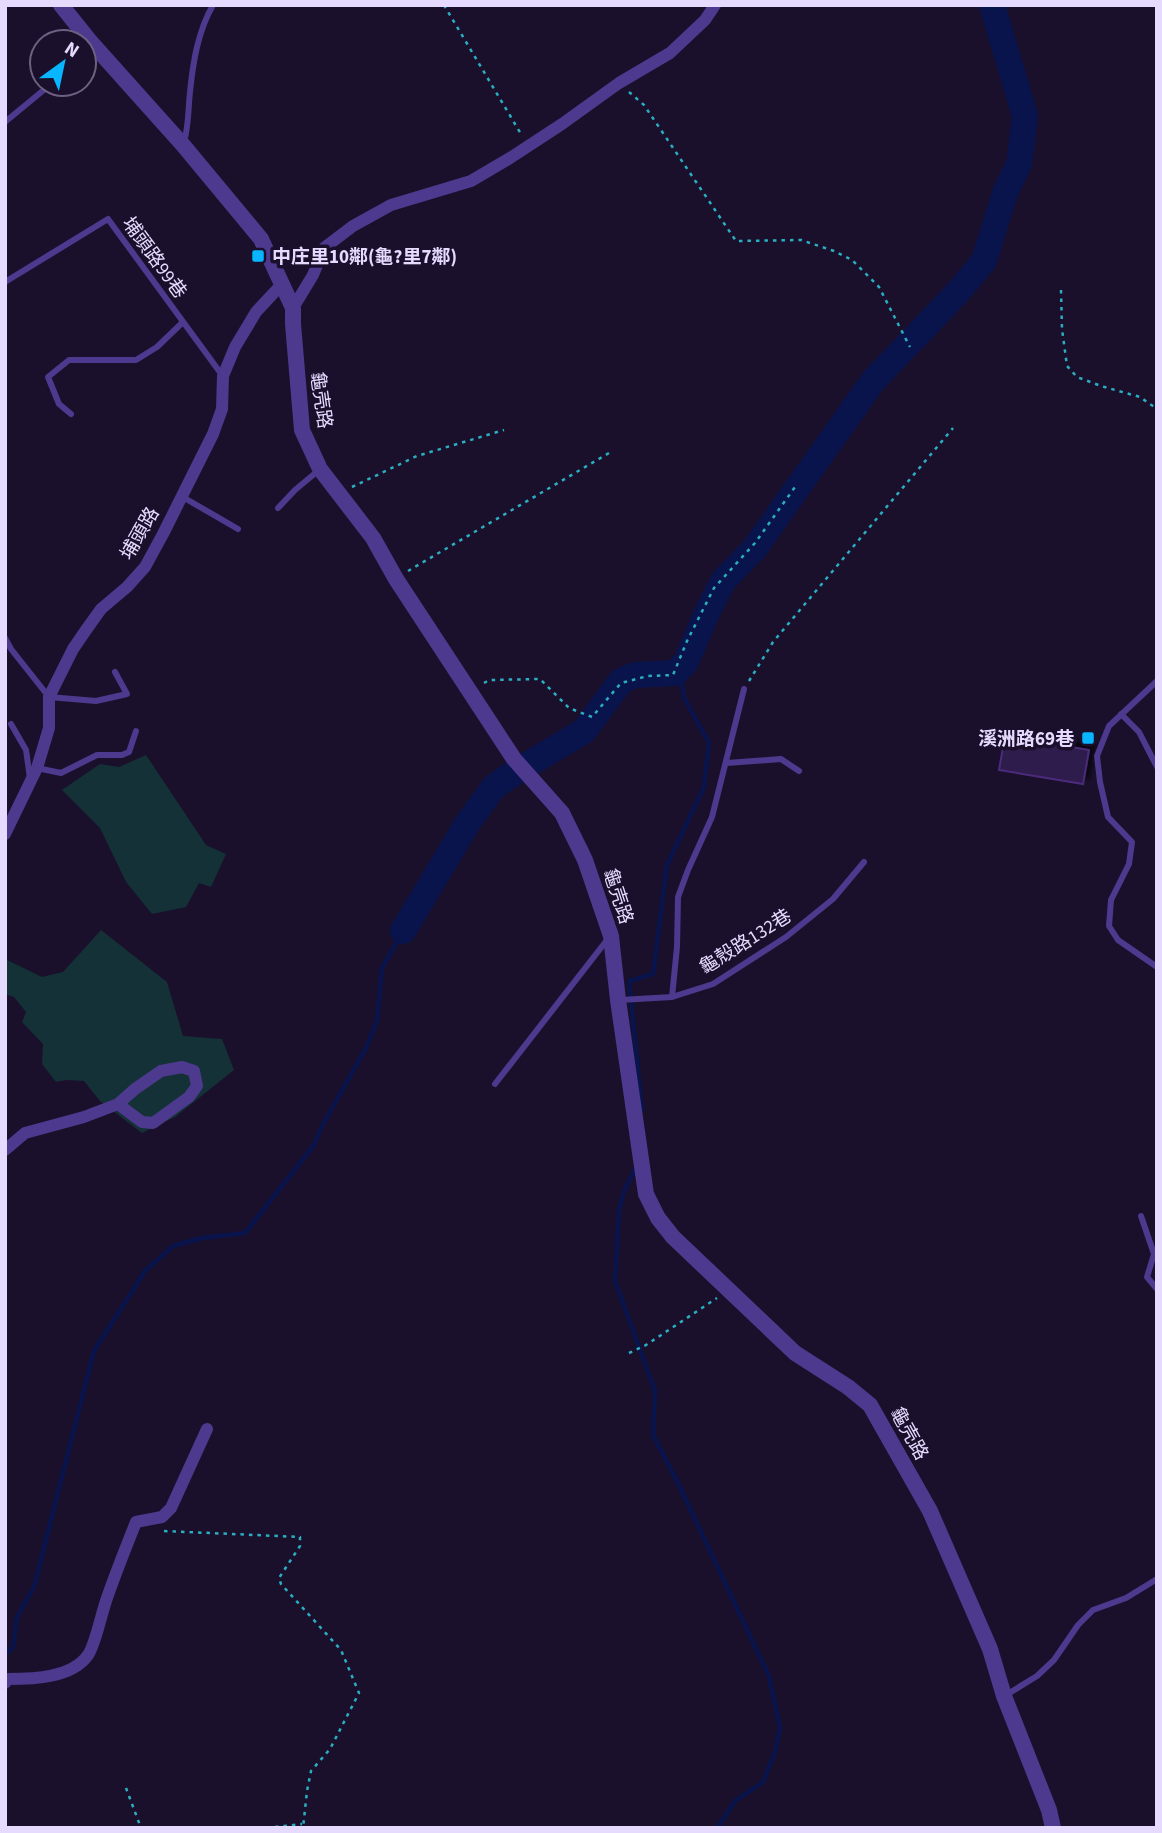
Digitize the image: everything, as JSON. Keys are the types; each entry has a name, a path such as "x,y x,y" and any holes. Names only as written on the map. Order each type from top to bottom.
{"street":[{"name":"龜壳路","path":"61,5 77,28"},
{"path":"293,308 313,275 324,248 353,226 391,205 471,181 562,124 619,83 670,53 705,20 715,5"},
{"name":"龜壳路","path":"98,54 183,145 261,239 293,308 302,430 320,469 373,538 396,579 514,759 562,813 585,860 611,936 646,1194 658,1217 673,1237 794,1353 848,1387 870,1405 930,1511 990,1649 1004,1696 1049,1810 1053,1828"},
{"name":"埔頭路","path":"5,834 37,768 49,728 49,697 73,649 101,609 145,567 213,433 222,409 223,376 235,346 256,312 283,283"},
{"path":"5,1150 25,1133 84,1118 118,1104 161,1071 183,1067 194,1072 197,1086 189,1097 153,1123 142,1122 118,1104"},
{"path":"5,1683 8,1679 38,1679 57,1674 76,1665 89,1654 106,1598 136,1522 162,1517 171,1508 207,1429"}],"lane":[{"path":"183,145 188,129 190,91 200,32 214,5"},
{"path":"5,122 34,98"},
{"name":"埔頭路99巷","path":"5,282 108,219 223,376"},
{"path":"71,414 59,404 48,377 69,360 136,360 157,348 183,321"},
{"path":"278,508 320,469"},
{"path":"181,496 238,529"},
{"path":"5,638 49,697 96,701 127,694 115,672"},
{"path":"1157,681 1109,726 1097,756 1108,817 1132,842 1129,864 1111,900 1109,926 1118,940 1157,967"},
{"path":"672,997 678,897 712,817 744,689"},
{"path":"1121,714 1139,732 1157,767"},
{"path":"11,724 26,750 31,780"},
{"path":"37,768 61,773 97,755 121,755 129,752 136,731"},
{"path":"727,763 781,759 799,771"},
{"name":"龜殼路132巷","path":"618,1000 672,997 713,984 786,937 833,899 864,862"},
{"path":"495,1084 611,936"},
{"path":"1141,1216 1154,1254 1147,1277 1157,1289"},
{"path":"1004,1696 1038,1675 1054,1660 1078,1625 1093,1611 1126,1598 1157,1579"}],"path":[{"path":"444,5 528,146"},
{"path":"619,83 644,105 736,241 801,240 852,260 878,287 910,347"},
{"path":"1061,290 1066,366 1077,377 1140,397 1157,409"},
{"path":"744,689 773,642 953,428"},
{"path":"340,493 417,456 504,430"},
{"path":"396,579 609,453"},
{"path":"469,692 489,680 540,679 569,708 592,717 621,683 648,676 673,675 714,588 755,543 795,487"},
{"path":"629,1353 646,1345 728,1290"},
{"path":"162,1517 164,1532 300,1537 300,1546 279,1578 281,1584 341,1650 359,1693 330,1749 311,1771 302,1826 275,1827"},
{"path":"126,1787 141,1828"}],"green space":[{"path":"146,755 206,845 226,854 211,887 199,883 186,907 152,914 126,882 100,828 62,790 100,764 119,767"},
{"path":"101,930 167,982 183,1036 222,1039 234,1070 175,1117 142,1133 100,1101 84,1081 56,1082 42,1064 43,1044 22,1022 26,1012 14,997 5,994 5,959 42,977 63,972"}],"building":[{"path":"1005,736 1089,750 1083,784 999,770"}],"waterway":[{"path":"403,931 467,824 493,788 584,731 621,681 635,675 675,673 686,662 723,581 755,548 873,381 984,261 1005,193 1019,164 1025,116 992,5"},
{"path":"642,1110 629,981 653,974 667,865 704,787 709,743 684,698 680,668"},
{"path":"5,1655 13,1647 17,1617 34,1587 94,1351 145,1271 173,1246 202,1238 245,1233 314,1145 366,1048 377,1021 382,968 403,931"},
{"path":"637,1165 624,1191 619,1211 615,1281 655,1391 653,1435 769,1676 780,1728 775,1752 763,1782 735,1801 717,1828"}],"place":[{"name":"中庄里10鄰(龜?里7鄰)","path":"258,256"},
{"name":"溪洲路69巷","path":"1088,738"}]}
